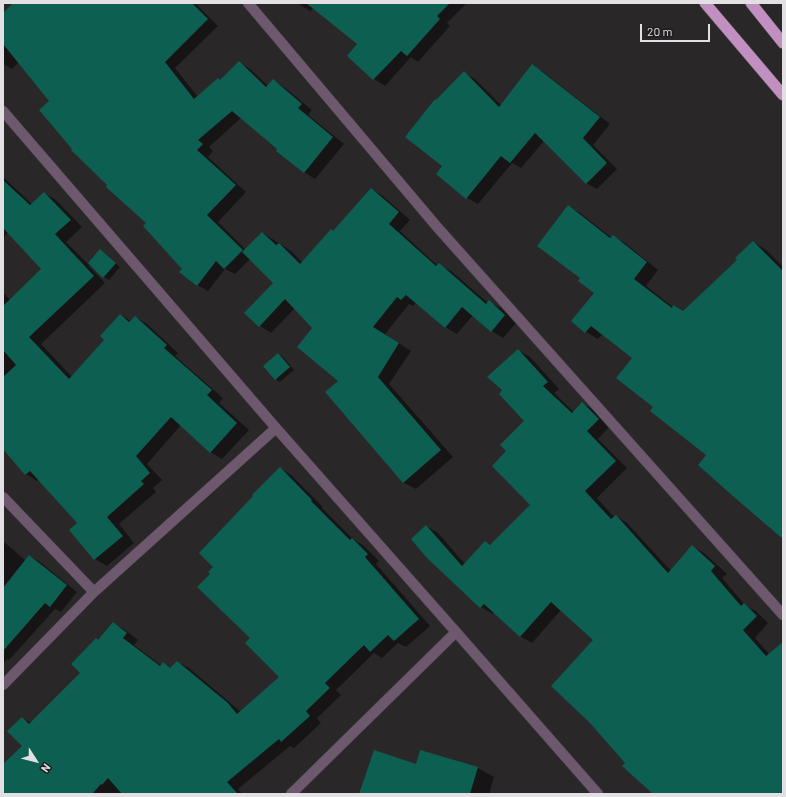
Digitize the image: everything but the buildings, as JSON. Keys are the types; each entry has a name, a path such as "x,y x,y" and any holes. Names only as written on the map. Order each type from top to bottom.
{"highway":[{"path":"705,3 783,95"},
{"path":"751,3 783,43"}],"street":[{"path":"248,3 438,228 783,615"},
{"path":"3,111 276,428 598,794"},
{"path":"3,685 94,592 276,428"},
{"path":"3,497 94,592"},
{"path":"291,794 456,632"}]}
